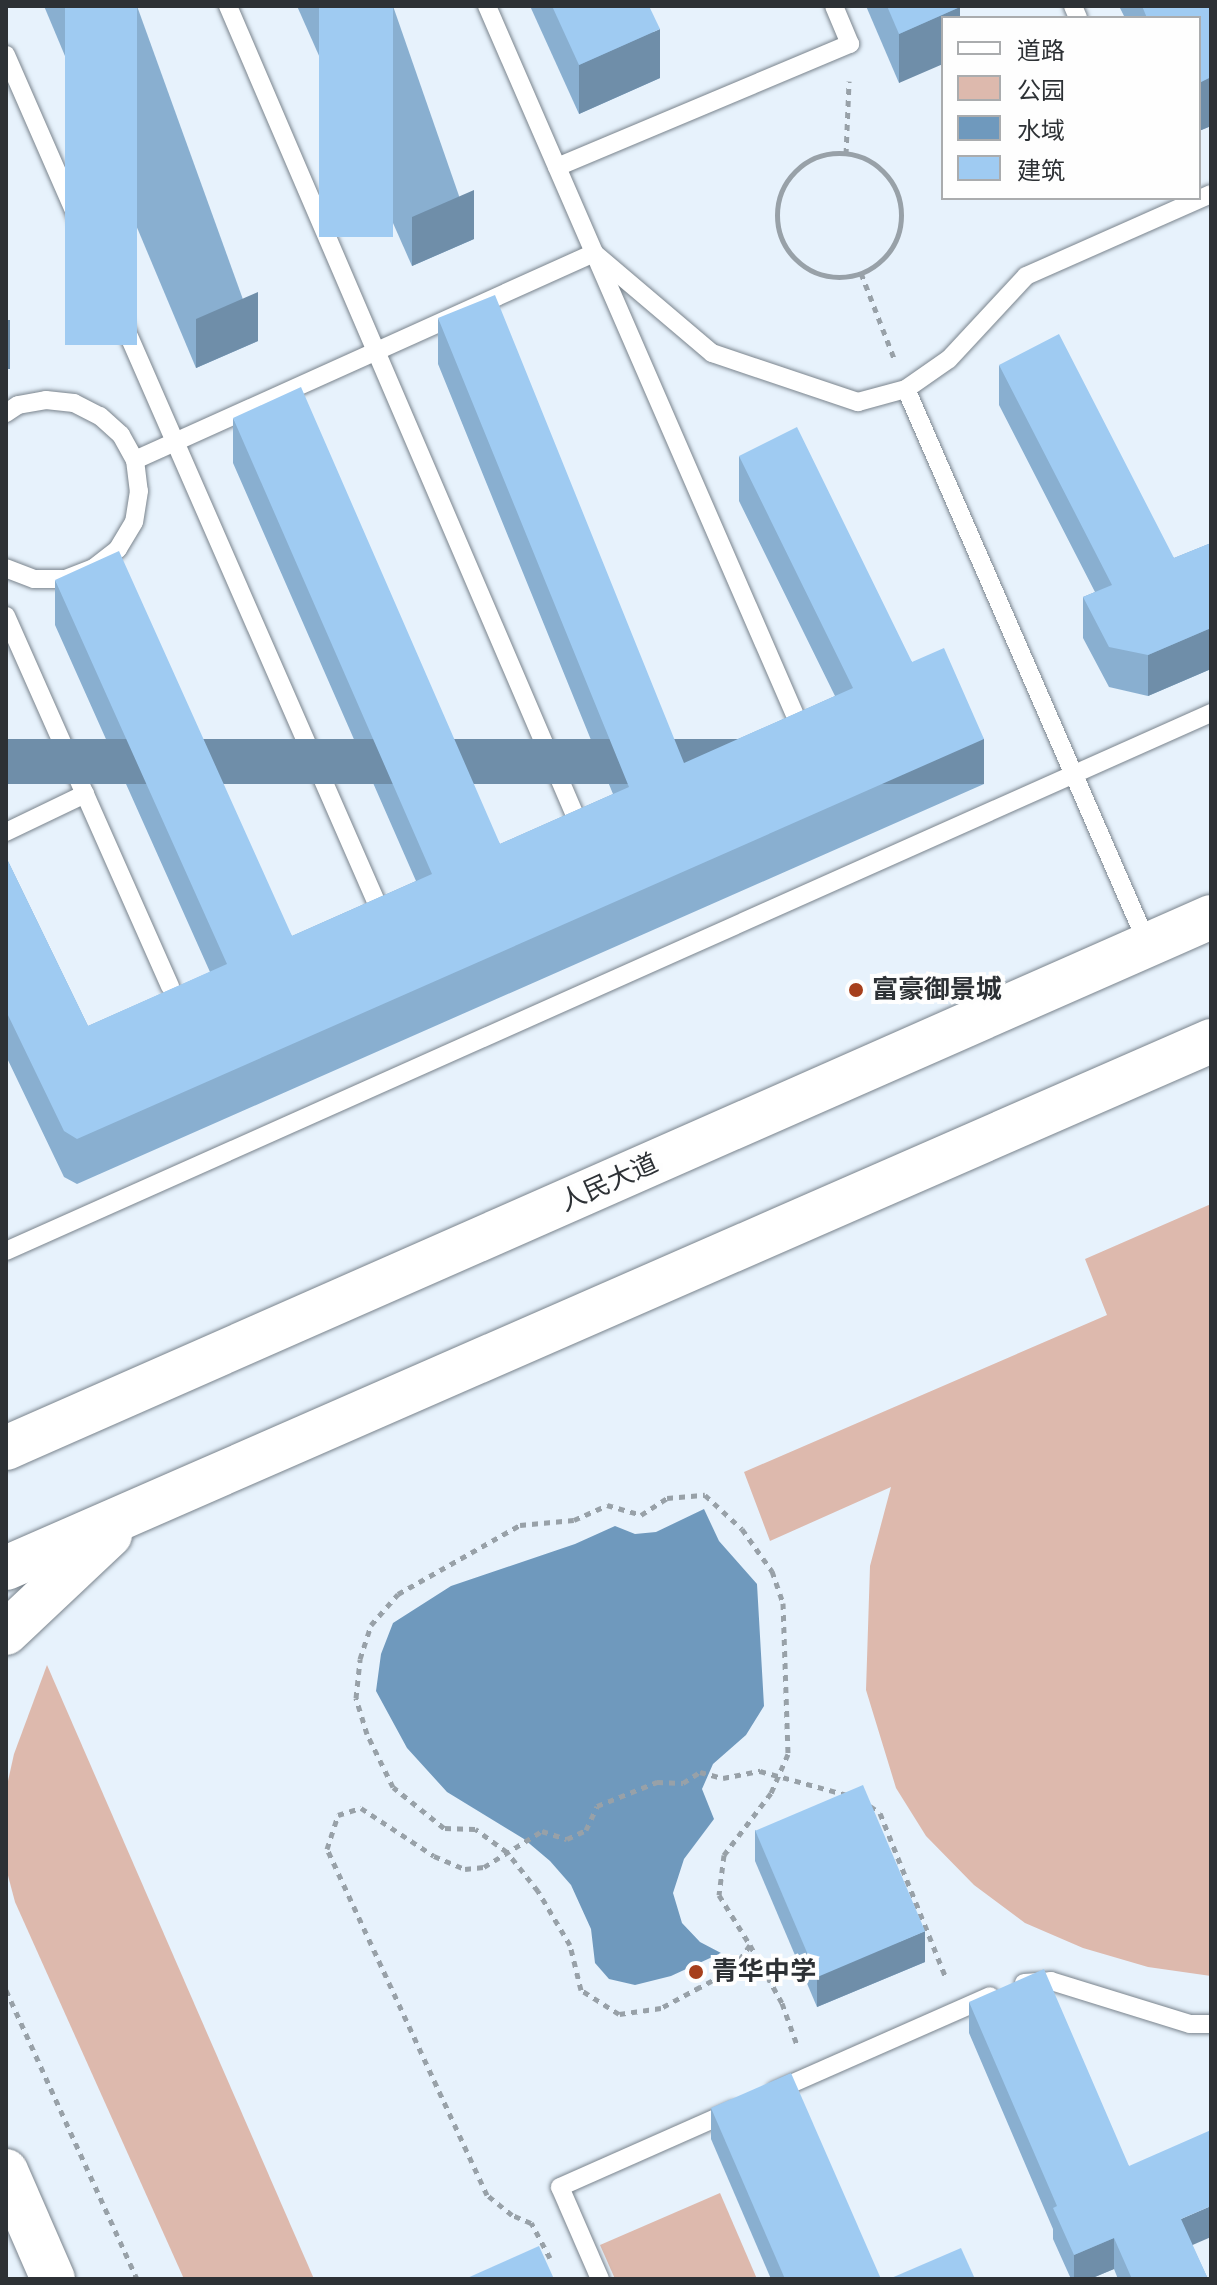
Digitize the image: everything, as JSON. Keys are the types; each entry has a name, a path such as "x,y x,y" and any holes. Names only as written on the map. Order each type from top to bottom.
{"main road":[{"name":"人民大道","path":"6,1448 1211,917"},
{"path":"6,1568 1211,1041"},
{"path":"6,1415 91,1411"},
{"path":"6,1633 135,1511"},
{"path":"6,2171 53,2279"}],"lane":[{"path":"228,6 580,827"},
{"path":"487,6 795,715"},
{"path":"557,167 850,44 834,6"},
{"path":"6,55 381,913"},
{"path":"594,253 712,353 858,402 906,389 949,359 1026,276 1158,207 1187,200"},
{"path":"135,460 594,253"},
{"path":"906,389 1148,945"},
{"path":"6,413 18,405 46,400 74,403 100,416 121,435 135,460 139,491 134,522 118,549 94,568 65,579 34,579 6,568"},
{"path":"6,616 170,986"},
{"path":"6,1251 1211,713"},
{"path":"6,832 85,794"},
{"path":"600,2279 560,2187 1017,1984 1051,1981 1190,2024 1211,2024"}],"path":[{"path":"846,154 850,44"},
{"path":"826,154 846,154 865,159 882,171 894,188 900,207 900,228 892,247 880,263 861,273 832,276 803,266 784,242 777,213 781,193 791,175 806,162 826,154"},
{"path":"861,273 906,389"},
{"path":"750,1945 733,1969 661,2008 619,2014 581,1990 570,1945 538,1891 507,1852 475,1829 444,1828 393,1787 367,1734 356,1698 360,1659 371,1625 398,1594 436,1576 520,1525 574,1520 607,1505 641,1515 667,1498 705,1495 742,1529 772,1571 783,1603 788,1754 771,1793 724,1855 719,1895 750,1945 782,2003 809,2076"},
{"path":"591,2259 557,2273 531,2223 512,2215 487,2195 327,1849 338,1815 361,1808 434,1856 465,1869 484,1867 542,1831 567,1839 577,1835 586,1830 597,1806 657,1782 683,1783 700,1772 723,1778 760,1771 861,1800 880,1813 959,2010"},
{"path":"6,1990 137,2279"}],"green space":[{"path":"1211,1204 1211,1976 1148,1967 1083,1948 1025,1923 974,1885 926,1836 896,1788 866,1690 870,1566 891,1487 770,1541 744,1472 1107,1315 1085,1259"},
{"path":"47,1665 314,2279 184,2279 15,1902 6,1868 6,1790 14,1754"},
{"path":"720,2193 757,2279 615,2279 600,2245"}],"water":[{"path":"704,1509 719,1541 757,1584 764,1706 746,1735 713,1764 702,1789 714,1819 684,1859 673,1893 682,1923 700,1942 721,1953 671,1976 635,1985 609,1979 595,1963 591,1929 571,1885 550,1861 524,1839 447,1792 407,1748 376,1691 381,1654 393,1623 451,1586 575,1544 615,1526 635,1534 656,1532"}],"building":[{"path":"65,6 137,6 137,345 65,345"},
{"path":"319,6 393,6 393,237 319,237"},
{"path":"552,6 649,6 660,29 579,65"},
{"path":"887,6 959,6 960,7 899,34"},
{"path":"1142,6 1211,6 1211,77 1201,82 1201,16 1146,16"},
{"path":"495,295 684,763 853,688 739,456 797,427 912,662 944,648 984,739 77,1139 64,1131 6,1011 6,857 88,1026 227,964 55,580 119,551 292,936 432,874 233,418 301,387 500,844 629,787 438,318"},
{"path":"1059,334 1174,558 1211,543 1211,628 1148,655 1109,647 1083,597 1112,585 999,365"},
{"path":"863,1785 925,1931 817,1977 755,1831"},
{"path":"1044,1969 1129,2166 1211,2130 1211,2206 1181,2219 1208,2279 1132,2279 1114,2238 1074,2255 1053,2208 1057,2206 969,2002"},
{"path":"791,2073 881,2279 785,2279 711,2108"},
{"path":"539,2246 554,2279 465,2279"},
{"path":"961,2248 975,2279 889,2279"}],"place":[{"name":"富豪御景城","path":"856,990"},
{"name":"青华中学","path":"696,1972"}]}
